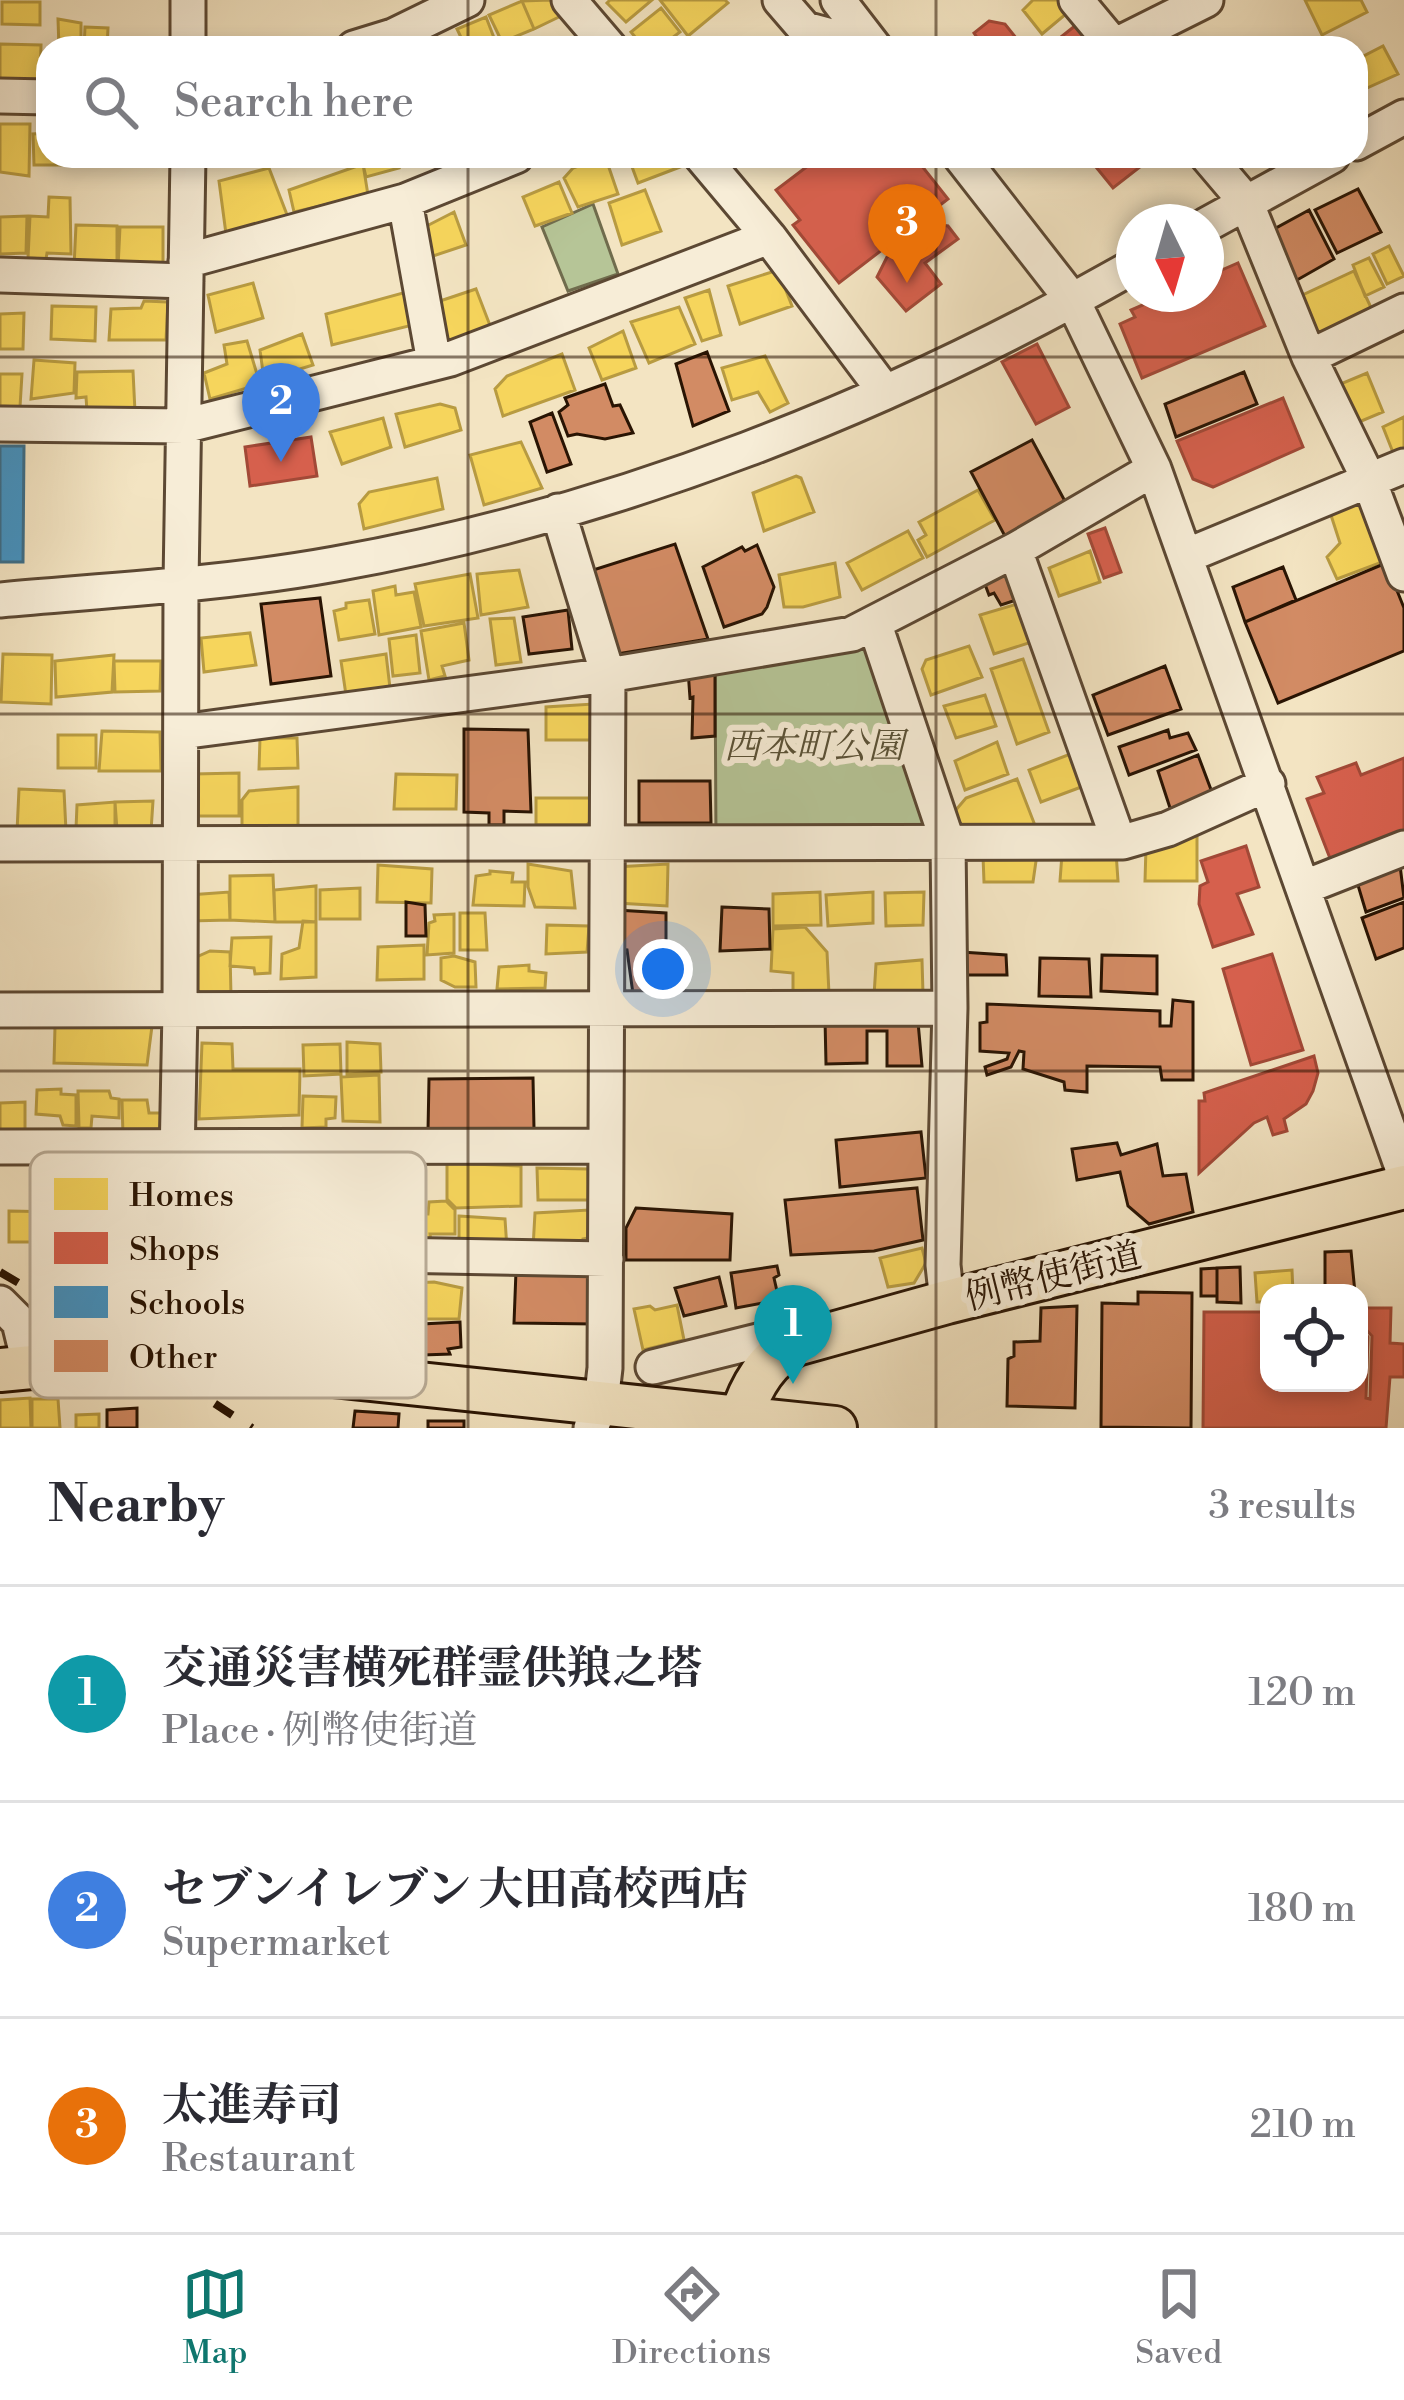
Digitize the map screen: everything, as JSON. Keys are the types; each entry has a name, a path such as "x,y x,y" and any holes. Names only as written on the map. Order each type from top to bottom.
{"main road":[{"name":"例幣使街道","path":"790,1347 947,1302 1404,1187"},
{"path":"741,1418 760,1376 790,1347"},
{"path":"426,1393 596,1416 741,1418 835,1428"}],"street":[{"path":"188,0 188,36"},
{"path":"393,36 466,0"},
{"path":"569,0 600,36"},
{"path":"780,0 805,29 832,36"},
{"path":"838,0 866,36"},
{"path":"874,36 875,0"},
{"path":"1076,0 1106,36"},
{"path":"1136,36 1206,0"},
{"path":"0,96 36,97"},
{"path":"1368,136 1404,117"},
{"path":"178,1152 188,168"},
{"path":"0,275 186,271 405,201 461,168"},
{"path":"711,168 885,392"},
{"path":"969,168 1073,301 1154,469 1404,1173"},
{"path":"1217,168 1246,202 1309,356 1370,480 1404,574"},
{"path":"1224,215 1310,168"},
{"path":"405,201 434,362"},
{"path":"0,424 184,425 434,362 769,237"},
{"path":"0,600 333,565 558,512 726,457 885,392 1116,276"},
{"path":"1309,356 1404,311"},
{"path":"1186,556 1404,466"},
{"path":"181,732 608,675 851,634 1016,550 1154,469"},
{"path":"558,512 608,675 606,1259 596,1416"},
{"path":"1016,550 1120,842"},
{"path":"874,626 948,843 950,1008 943,1265 947,1302"},
{"path":"0,844 1120,842 1168,829 1268,784"},
{"path":"1304,887 1404,848"},
{"path":"0,1010 950,1008"},
{"path":"0,1147 605,1145"},
{"path":"426,1256 606,1259"},
{"path":"0,1303 19,1322 15,1369"},
{"path":"653,1367 766,1340 790,1347"}],"green space":[{"path":"593,204 618,274 568,291 542,227"},
{"name":"西本町公園","path":"875,625 948,843 716,843 715,657"}],"building: Homes":[{"path":"550,0 561,16 534,29 522,1"},
{"path":"652,0 626,22 607,3"},
{"path":"660,0 725,0 728,3 688,36"},
{"path":"1033,0 1063,0 1072,9 1042,34 1023,10"},
{"path":"1305,0 1361,0 1367,12 1322,35"},
{"path":"522,1 534,29 499,36 489,15"},
{"path":"2,2 40,2 40,25 2,24"},
{"path":"661,8 680,32 634,36 631,32"},
{"path":"486,17 493,36 460,36 457,29"},
{"path":"58,19 81,23 81,36 59,36"},
{"path":"85,27 108,28 108,36 85,36"},
{"path":"0,44 36,45 36,84 0,83"},
{"path":"1383,46 1398,74 1368,88 1368,54"},
{"path":"0,124 30,124 29,176 0,172"},
{"path":"269,168 289,220 226,234 219,181"},
{"path":"364,168 399,168 366,177"},
{"path":"364,168 368,195 294,212 289,190"},
{"path":"573,168 609,168 618,194 578,207 564,178"},
{"path":"632,168 677,168 638,183"},
{"path":"559,182 572,213 535,226 523,197"},
{"path":"645,190 661,231 622,245 609,203"},
{"path":"49,197 70,198 71,254 28,258 30,216 48,217"},
{"path":"454,212 466,245 424,259 417,231"},
{"path":"27,216 26,253 0,254 0,217"},
{"path":"76,225 117,226 117,268 74,267"},
{"path":"120,227 163,227 163,270 118,268"},
{"path":"1389,246 1404,276 1387,284 1373,254"},
{"path":"1369,258 1384,287 1365,296 1353,265"},
{"path":"778,270 792,306 740,324 728,286"},
{"path":"1354,271 1374,314 1314,342 1294,299"},
{"path":"253,283 263,318 216,332 208,295"},
{"path":"476,289 491,328 440,345 428,305"},
{"path":"709,290 721,335 702,341 685,298"},
{"path":"410,291 417,324 332,345 326,314"},
{"path":"144,301 168,302 166,340 109,340 111,309 141,308"},
{"path":"52,306 96,307 95,341 51,339"},
{"path":"679,307 695,344 649,363 631,322"},
{"path":"24,313 23,349 0,349 0,314"},
{"path":"623,331 636,368 602,380 589,348"},
{"path":"302,334 313,365 264,380 260,350"},
{"path":"247,341 260,384 210,399 204,373 227,364 224,345"},
{"path":"562,354 575,390 503,416 495,389 507,376"},
{"path":"765,356 788,403 770,412 758,392 732,400 722,368"},
{"path":"34,360 75,363 74,393 31,399"},
{"path":"133,371 135,412 87,411 86,397 76,398 77,372"},
{"path":"1367,373 1383,412 1352,425 1338,385"},
{"path":"0,374 22,374 20,407 0,406"},
{"path":"440,404 455,408 461,430 405,447 396,414"},
{"path":"1404,417 1404,452 1394,455 1383,427"},
{"path":"383,418 391,447 342,464 330,432"},
{"path":"521,442 542,488 484,505 470,455"},
{"path":"796,476 814,512 764,531 753,493"},
{"path":"437,478 443,509 364,529 359,504 369,492"},
{"path":"978,490 995,520 927,557 918,540 926,535 919,522"},
{"path":"1358,496 1385,561 1337,579 1327,557 1340,543 1329,509"},
{"path":"908,531 923,558 862,590 847,563"},
{"path":"1090,551 1100,582 1059,596 1049,568"},
{"path":"835,563 840,597 784,607 779,575"},
{"path":"519,570 528,607 481,615 477,574"},
{"path":"470,574 478,618 424,626 415,584"},
{"path":"395,586 396,595 414,592 421,627 379,635 373,591"},
{"path":"369,600 375,634 339,640 334,611 346,608 346,603"},
{"path":"1024,602 1038,640 994,654 980,615"},
{"path":"514,618 521,662 496,665 490,619"},
{"path":"464,623 469,660 442,666 445,676 429,680 421,631"},
{"path":"250,633 256,665 204,672 201,638"},
{"path":"416,635 420,673 393,676 389,639"},
{"path":"969,646 982,677 931,695 922,669 926,660"},
{"path":"3,654 52,655 51,704 1,702"},
{"path":"386,654 390,688 346,695 341,661"},
{"path":"114,655 112,692 56,697 55,661"},
{"path":"1023,659 1049,732 1017,744 991,669"},
{"path":"114,661 161,661 160,691 115,692"},
{"path":"985,695 996,726 956,738 944,706"},
{"path":"593,704 594,740 546,740 546,707"},
{"path":"102,731 160,732 161,771 99,771"},
{"path":"58,735 96,735 96,768 58,768"},
{"path":"260,738 297,738 298,768 259,769"},
{"path":"997,742 1008,774 965,790 955,761"},
{"path":"1073,753 1084,786 1041,802 1029,770"},
{"path":"239,773 239,816 194,816 194,774"},
{"path":"396,774 457,775 456,809 394,809"},
{"path":"1017,779 1036,828 963,831 955,811 966,798"},
{"path":"298,787 298,826 242,826 242,800 249,791"},
{"path":"19,789 64,791 66,831 17,832"},
{"path":"536,798 592,798 592,819 587,825 536,825"},
{"path":"153,801 151,831 117,830 115,802"},
{"path":"115,802 115,830 76,829 77,805"},
{"path":"1197,835 1197,881 1145,881 1146,847"},
{"path":"1116,852 1118,881 1060,881 1062,854"},
{"path":"1037,854 1033,882 984,882 983,856"},
{"path":"528,864 571,871 575,908 535,907 528,887"},
{"path":"668,864 667,906 617,903 615,867"},
{"path":"378,865 432,869 431,903 377,902"},
{"path":"490,871 513,873 512,882 525,882 524,906 473,905 476,876"},
{"path":"273,875 275,922 230,920 230,876"},
{"path":"316,886 316,922 275,922 274,890"},
{"path":"360,888 360,919 320,919 320,890"},
{"path":"229,892 230,920 189,921 189,895"},
{"path":"820,892 821,925 773,926 773,894"},
{"path":"873,892 873,923 828,926 826,895"},
{"path":"924,892 923,925 886,926 885,893"},
{"path":"460,913 485,913 487,950 460,950"},
{"path":"454,914 454,953 427,955 434,915"},
{"path":"303,921 316,922 316,977 281,979 282,954 299,948"},
{"path":"547,925 589,926 587,952 546,954"},
{"path":"805,927 827,952 829,994 793,994 793,973 771,971 773,929"},
{"path":"271,937 270,973 230,966 232,938"},
{"path":"424,945 424,979 377,980 378,947"},
{"path":"210,951 230,952 231,996 189,997 190,960"},
{"path":"441,958 475,962 476,987 455,987 441,980"},
{"path":"922,960 923,994 874,996 876,964"},
{"path":"529,965 529,971 546,973 545,988 497,989 499,967"},
{"path":"152,1026 147,1065 54,1063 55,1027"},
{"path":"347,1042 380,1044 381,1072 347,1074"},
{"path":"202,1043 232,1044 233,1069 300,1069 299,1115 199,1119"},
{"path":"340,1044 341,1074 304,1076 303,1045"},
{"path":"379,1075 380,1122 343,1121 341,1077"},
{"path":"61,1089 61,1094 76,1095 76,1126 63,1125 60,1116 36,1114 37,1090"},
{"path":"78,1091 109,1091 111,1098 119,1099 119,1118 92,1116 91,1128 79,1128"},
{"path":"303,1096 336,1097 335,1118 326,1119 326,1127 302,1128"},
{"path":"122,1100 147,1100 149,1113 161,1113 160,1131 123,1136"},
{"path":"25,1102 25,1132 0,1133 0,1103"},
{"path":"447,1163 521,1166 521,1206 456,1208 447,1199"},
{"path":"537,1168 588,1169 589,1200 538,1200"},
{"path":"446,1201 455,1210 455,1234 430,1234 431,1243 426,1243 426,1214 429,1202"},
{"path":"589,1210 583,1250 533,1248 535,1213"},
{"path":"9,1211 30,1211 30,1242 9,1242"},
{"path":"459,1216 505,1219 507,1249 459,1249"},
{"path":"922,1248 926,1263 914,1283 888,1287 880,1258"},
{"path":"1292,1270 1293,1284 1260,1284 1257,1302 1255,1273"},
{"path":"426,1282 462,1288 459,1319 426,1319"},
{"path":"677,1305 684,1340 643,1350 634,1309"},
{"path":"30,1398 31,1428 0,1428 0,1400"},
{"path":"32,1399 58,1399 60,1428 32,1428"},
{"path":"99,1414 99,1428 76,1428 76,1415"}],"building: Shops":[{"path":"1085,18 1098,36 1062,36"},
{"path":"989,21 1005,24 1014,36 976,36"},
{"path":"805,168 923,168 948,199 839,283 793,225 800,220 776,190"},
{"path":"1097,168 1139,168 1113,188"},
{"path":"933,224 948,226 958,239 925,263 941,284 906,311 877,277 887,257"},
{"path":"1238,263 1265,326 1142,378 1120,324 1135,317 1132,312 1224,312 1224,269"},
{"path":"1037,344 1069,407 1036,424 1002,362"},
{"path":"1283,398 1303,447 1213,487 1193,479 1177,441"},
{"path":"311,437 317,476 250,486 245,447"},
{"path":"1105,528 1121,572 1104,578 1088,534"},
{"path":"1404,758 1404,837 1333,866 1307,799 1324,793 1317,777 1356,763 1361,775"},
{"path":"1246,846 1259,887 1237,894 1253,934 1213,947 1199,904 1200,886 1208,882 1201,861"},
{"path":"1272,954 1303,1050 1251,1065 1223,969"},
{"path":"1314,1056 1318,1073 1313,1091 1306,1104 1284,1119 1287,1131 1273,1135 1267,1117 1254,1123 1199,1173 1199,1101 1205,1101 1204,1093"},
{"path":"1368,1308 1391,1308 1390,1343 1404,1344 1404,1377 1390,1377 1386,1428 1203,1428 1204,1312 1260,1312 1260,1392 1366,1392 1370,1399"}],"building: Schools":[{"path":"0,446 24,446 23,562 0,562"}],"building: Other":[{"path":"1358,189 1381,232 1337,253 1315,210"},
{"path":"1309,210 1334,259 1290,284 1263,235"},
{"path":"707,352 729,411 693,426 676,364"},
{"path":"1244,372 1257,404 1176,437 1165,404"},
{"path":"605,384 613,406 620,405 633,433 605,439 568,436 559,412 568,405 565,398"},
{"path":"552,413 571,464 547,472 530,422"},
{"path":"1032,440 1067,505 1007,540 971,472"},
{"path":"675,544 708,639 611,655 590,571"},
{"path":"757,545 774,587 767,607 762,614 724,627 703,567 742,547 745,551"},
{"path":"1386,563 1404,608 1404,651 1278,703 1245,622"},
{"path":"1283,567 1296,600 1245,622 1233,587"},
{"path":"1013,571 1022,598 1001,605 994,593 989,595 983,579"},
{"path":"320,598 331,676 271,684 261,604"},
{"path":"568,610 572,649 529,654 523,617"},
{"path":"1165,666 1181,709 1108,735 1093,695"},
{"path":"688,670 715,671 715,736 692,738"},
{"path":"464,729 528,730 531,812 504,811 504,825 489,825 489,813 464,812"},
{"path":"1168,730 1170,738 1188,733 1196,750 1129,775 1119,747"},
{"path":"1198,755 1213,795 1171,811 1158,771"},
{"path":"639,781 710,781 711,823 639,823"},
{"path":"1400,865 1404,898 1366,912 1357,882"},
{"path":"406,902 425,905 426,936 406,936"},
{"path":"1404,902 1404,948 1376,959 1362,918"},
{"path":"722,907 769,909 770,949 720,951"},
{"path":"616,910 666,913 666,994 633,994 627,950 616,949"},
{"path":"961,952 1006,955 1007,975 960,975"},
{"path":"1102,955 1157,956 1157,994 1101,991"},
{"path":"1040,958 1089,959 1091,997 1039,996"},
{"path":"1173,1000 1193,1002 1193,1080 1162,1080 1160,1067 1087,1066 1087,1092 1065,1090 1064,1082 1023,1069 1024,1052 1019,1051 1011,1067 987,1075 985,1067 1007,1059 1009,1053 980,1051 980,1023 987,1022 987,1004 1160,1011 1160,1026 1171,1026"},
{"path":"825,1019 918,1022 922,1066 887,1066 887,1031 867,1031 867,1063 826,1064"},
{"path":"533,1078 534,1129 428,1131 429,1079"},
{"path":"921,1132 926,1178 840,1187 836,1140"},
{"path":"1117,1143 1121,1155 1157,1144 1163,1176 1186,1174 1193,1212 1149,1224 1128,1206 1120,1172 1077,1180 1072,1149"},
{"path":"917,1188 923,1240 874,1251 791,1255 785,1200"},
{"path":"636,1208 732,1214 730,1260 626,1260 626,1228"},
{"path":"1351,1251 1354,1284 1325,1284 1325,1252"},
{"path":"777,1266 779,1275 774,1278 779,1300 736,1308 731,1273"},
{"path":"1240,1267 1241,1303 1217,1302 1217,1268"},
{"path":"1217,1268 1217,1296 1201,1296 1201,1269"},
{"path":"516,1271 595,1272 594,1324 514,1323"},
{"path":"719,1277 726,1306 684,1316 675,1288"},
{"path":"1138,1292 1192,1293 1191,1428 1101,1427 1102,1303 1138,1304"},
{"path":"1077,1306 1075,1408 1007,1406 1008,1359 1014,1356 1014,1342 1040,1341 1041,1308"},
{"path":"460,1322 461,1347 448,1349 450,1354 426,1355 426,1324"},
{"path":"137,1408 137,1428 107,1428 107,1410"},
{"path":"355,1411 399,1414 398,1428 353,1428"},
{"path":"428,1421 464,1421 464,1428 428,1428"}],"railway":[{"path":"0,1272 30,1290"},
{"path":"206,1398 252,1428"}],"place":[{"name":"太進寿司","path":"907,283"},
{"name":"セブンイレブン 大田高校西店","path":"281,462"},
{"name":"交通災害横死群霊供羪之塔","path":"793,1384"}]}
